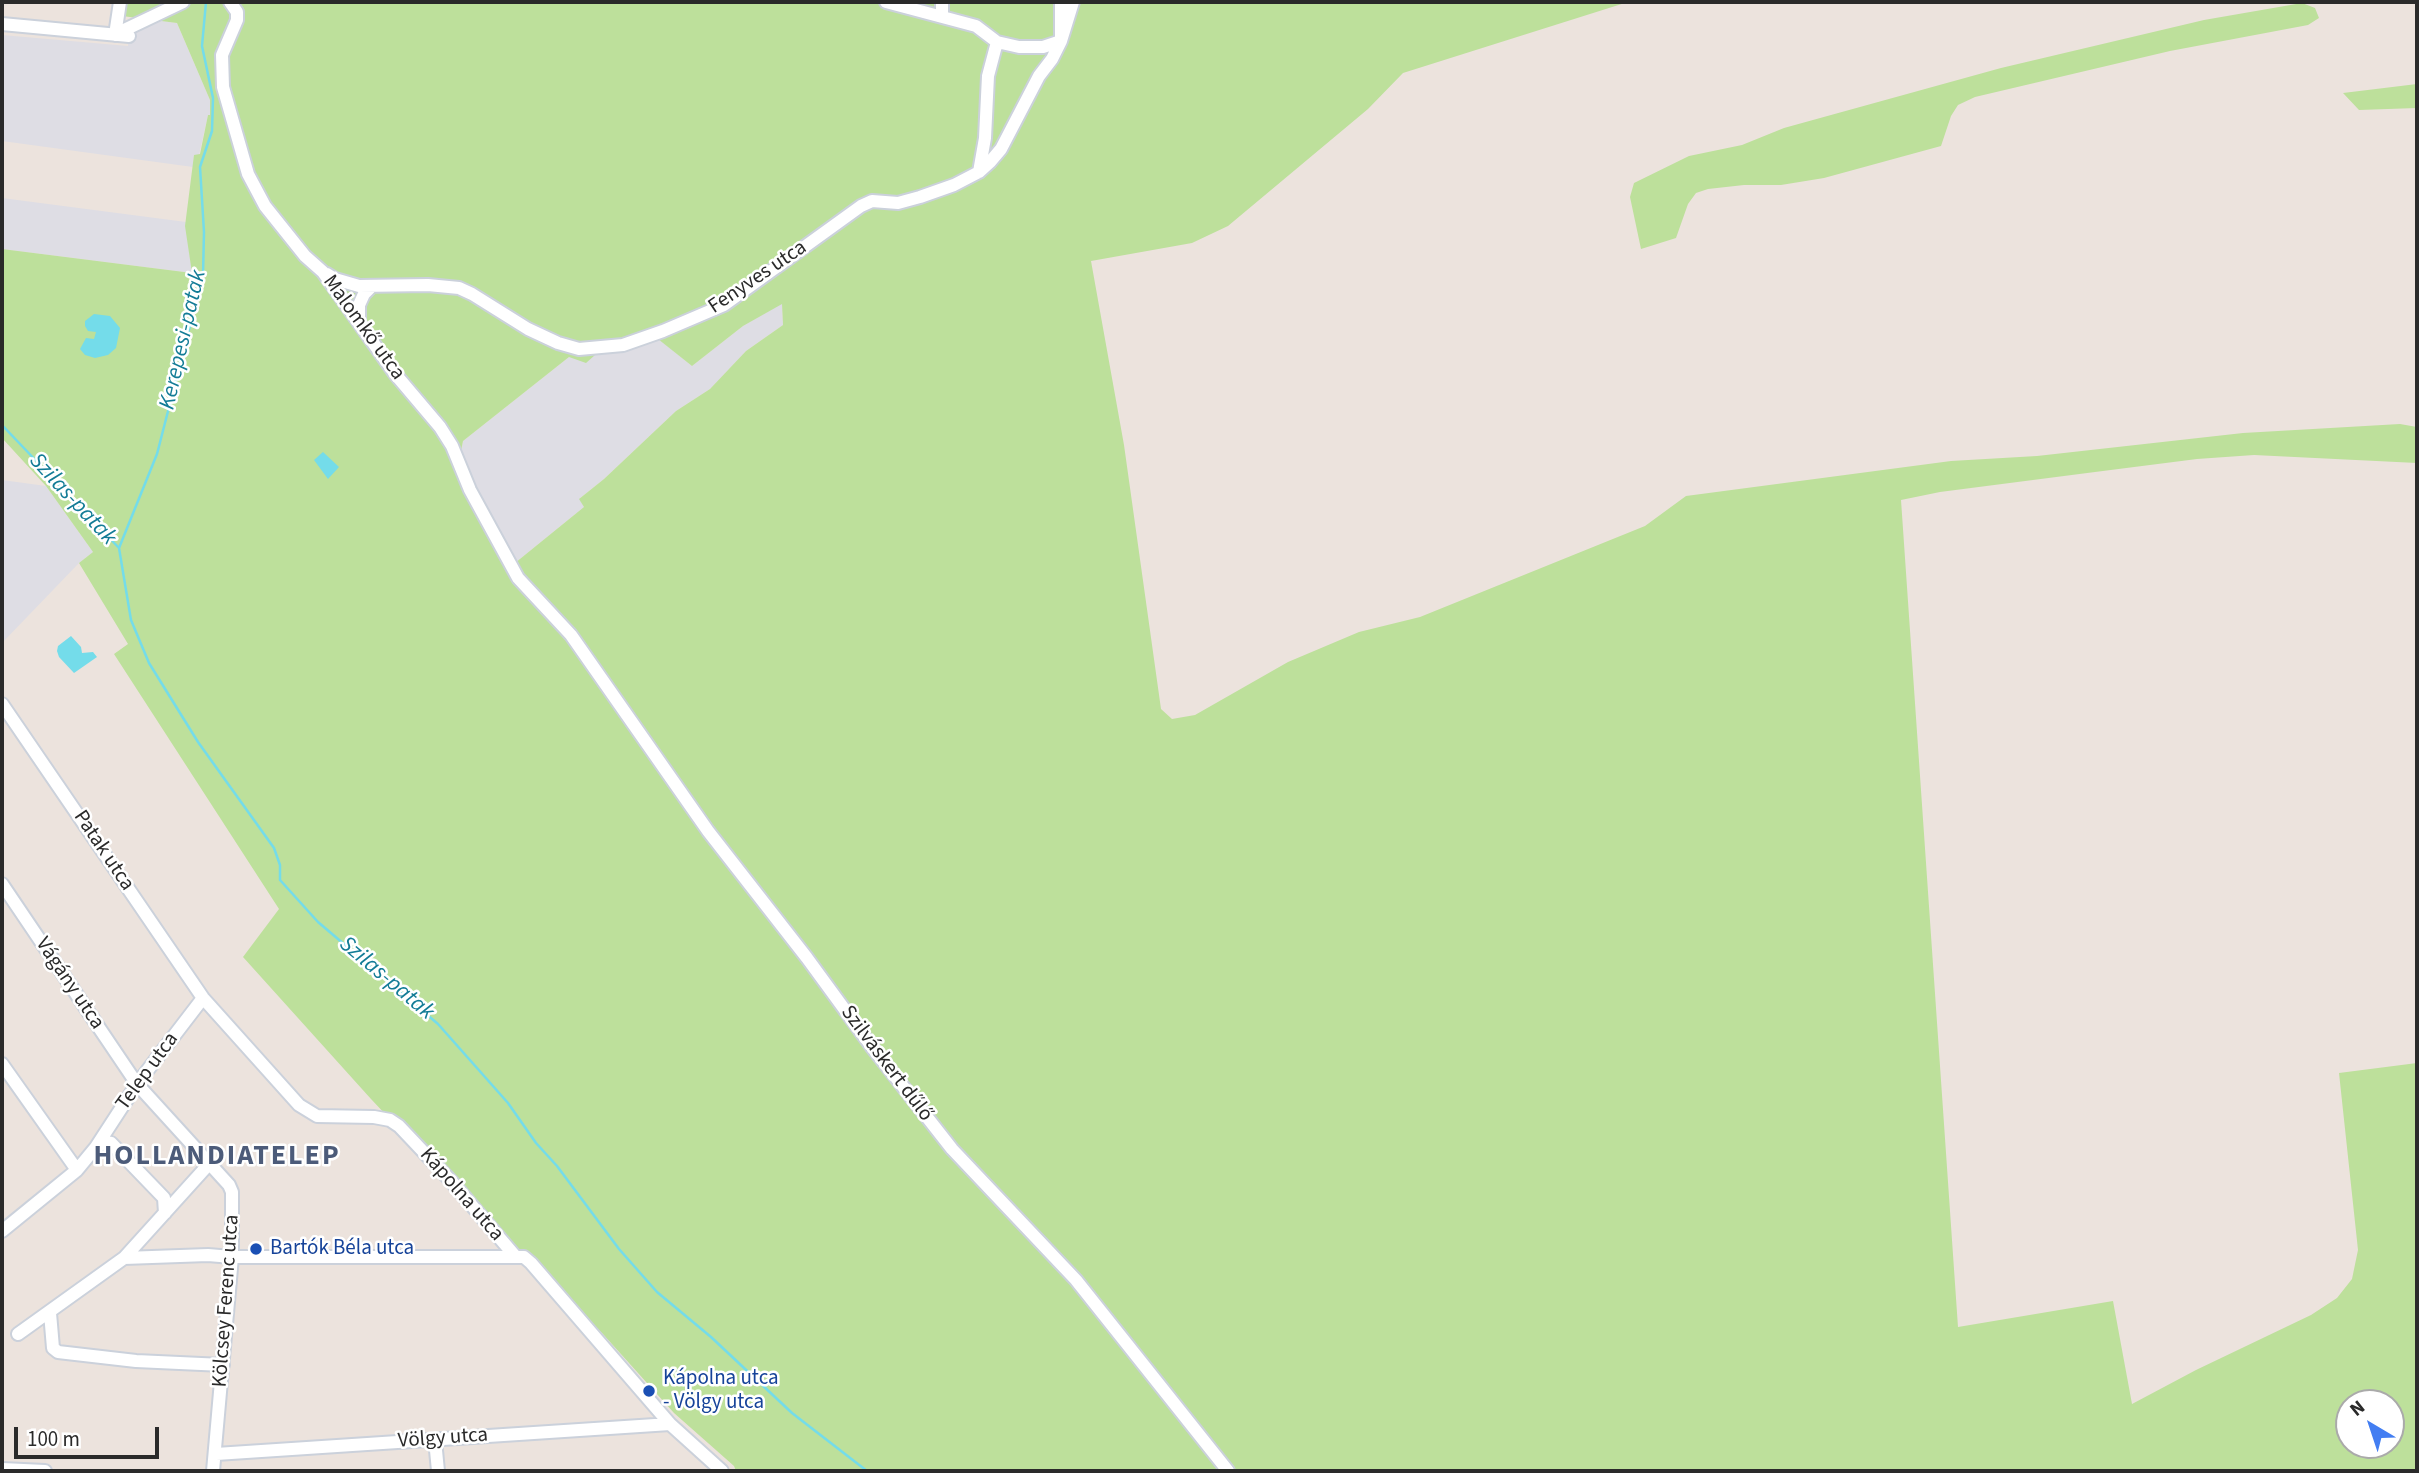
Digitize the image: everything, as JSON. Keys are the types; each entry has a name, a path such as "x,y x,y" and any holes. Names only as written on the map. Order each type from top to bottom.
{"street":[{"path":"115,35 120,2"},
{"path":"115,35 183,2"},
{"name":"Malomkő utca","path":"230,2 237,12 237,20 222,55 223,87 248,174 265,206 282,230 323,272 396,374 447,437 470,490 518,578 571,635"},
{"path":"886,2 976,26 997,42 1019,47 1043,47 1061,41 1061,2"},
{"path":"942,2 942,16"},
{"name":"Fenyves utca","path":"323,272 347,284 371,287 428,285 459,288 528,329 558,343 579,349 623,345 698,318 723,305 861,206 872,201 898,203 920,197 954,185 979,172 1001,149 1039,76 1052,59 1061,41 1073,2"},
{"path":"2,24 129,36"},
{"path":"979,172 985,138 988,76 997,42"},
{"path":"359,320 359,305 371,287"},
{"name":"Szilváskert dűlő","path":"571,635 708,831 933,1125 989,1190 1076,1280 1228,1471"},
{"name":"Patak utca","path":"2,704 6,721 203,998"},
{"name":"Vágány utca","path":"2,884 137,1084"},
{"name":"Telep utca","path":"2,1231 77,1170 96,1147 137,1084 203,998"},
{"name":"Kápolna utca","path":"203,998 299,1105 312,1115 374,1117 390,1120 399,1126 451,1181 515,1256 523,1257 531,1263 670,1424 722,1471"},
{"path":"2,1064 77,1170"},
{"name":"Kölcsey Ferenc utca","path":"137,1084 229,1185 232,1192 233,1258 214,1471"},
{"path":"96,1147 106,1142 111,1143 164,1198 165,1213"},
{"path":"18,1334 124,1258 209,1164"},
{"path":"124,1258 208,1255 233,1258 515,1256"},
{"path":"50,1313 53,1348 58,1352 136,1362 223,1365"},
{"name":"Völgy utca","path":"216,1454 670,1424"},
{"path":"435,1440 438,1471"},
{"path":"2,1469 45,1471"}],"shaded area":[{"path":"154,20 177,23 210,100 210,115 199,155 194,155 193,167 2,141 2,35 128,46 129,33"},
{"path":"2,198 186,222 192,273 2,249"},
{"path":"782,303 783,325 746,351 710,389 676,411 580,498 584,507 515,563 460,456 463,441 569,357 595,355 659,339 692,366 743,326"},
{"path":"2,480 46,486 93,552 79,563 2,643"}],"green space":[{"path":"124,2 1628,2 1403,73 1368,109 1228,226 1192,243 1091,261 1124,445 1161,709 1172,719 1195,715 1288,662 1359,632 1420,617 1645,526 1686,496 1951,461 2037,456 2243,433 2400,424 2417,427 2417,463 2254,455 2197,459 1940,492 1901,500 1958,1327 2113,1301 2132,1404 2311,1315 2337,1298 2352,1279 2358,1250 2339,1073 2417,1063 2417,1471 736,1471 734,1466 674,1413 602,1333 507,1244 243,957 279,909 114,654 128,644 79,563 93,552 46,486 2,438 2,249 192,273 185,226 194,155 200,154 210,115 210,100 177,23 122,16","holes":["782,304 783,325 746,351 710,389 676,411 579,499 584,507 515,563 460,456 463,441 569,357 586,363 595,355 658,339 692,366 743,326"]},
{"path":"2302,3 2315,8 2319,18 2308,25 2170,51 1975,97 1958,105 1951,116 1941,146 1824,178 1781,185 1708,189 1696,193 1688,204 1676,238 1641,249 1630,197 1634,183 1689,156 1742,145 1784,128 2001,68 2204,20"},
{"path":"2417,84 2417,108 2359,110 2343,93"}],"water":[{"path":"94,314 110,316 120,328 116,348 108,355 95,358 85,355 80,349 86,338 94,339 96,332 88,331 85,321"},
{"path":"323,452 339,467 328,479 314,460"},
{"path":"71,636 81,647 82,653 93,652 97,657 74,673 57,651 58,646"}],"waterway":[{"name":"Kerepesi-patak","path":"119,548 157,454 203,275 204,232 200,167 212,131 213,98 202,46 206,2"},
{"name":"Szilas-patak","path":"2,425 119,548 131,620 149,663 198,742 274,848 280,865 280,880 318,922 438,1024 508,1103 619,1249 657,1292 711,1337 792,1413 867,1471"}],"place":[{"name":"Bartók Béla utca","path":"256,1249"},
{"name":"Kápolna utca - Völgy utca","path":"649,1391"}],"district":[{"name":"HOLLANDIATELEP","path":"217,1158"}]}
